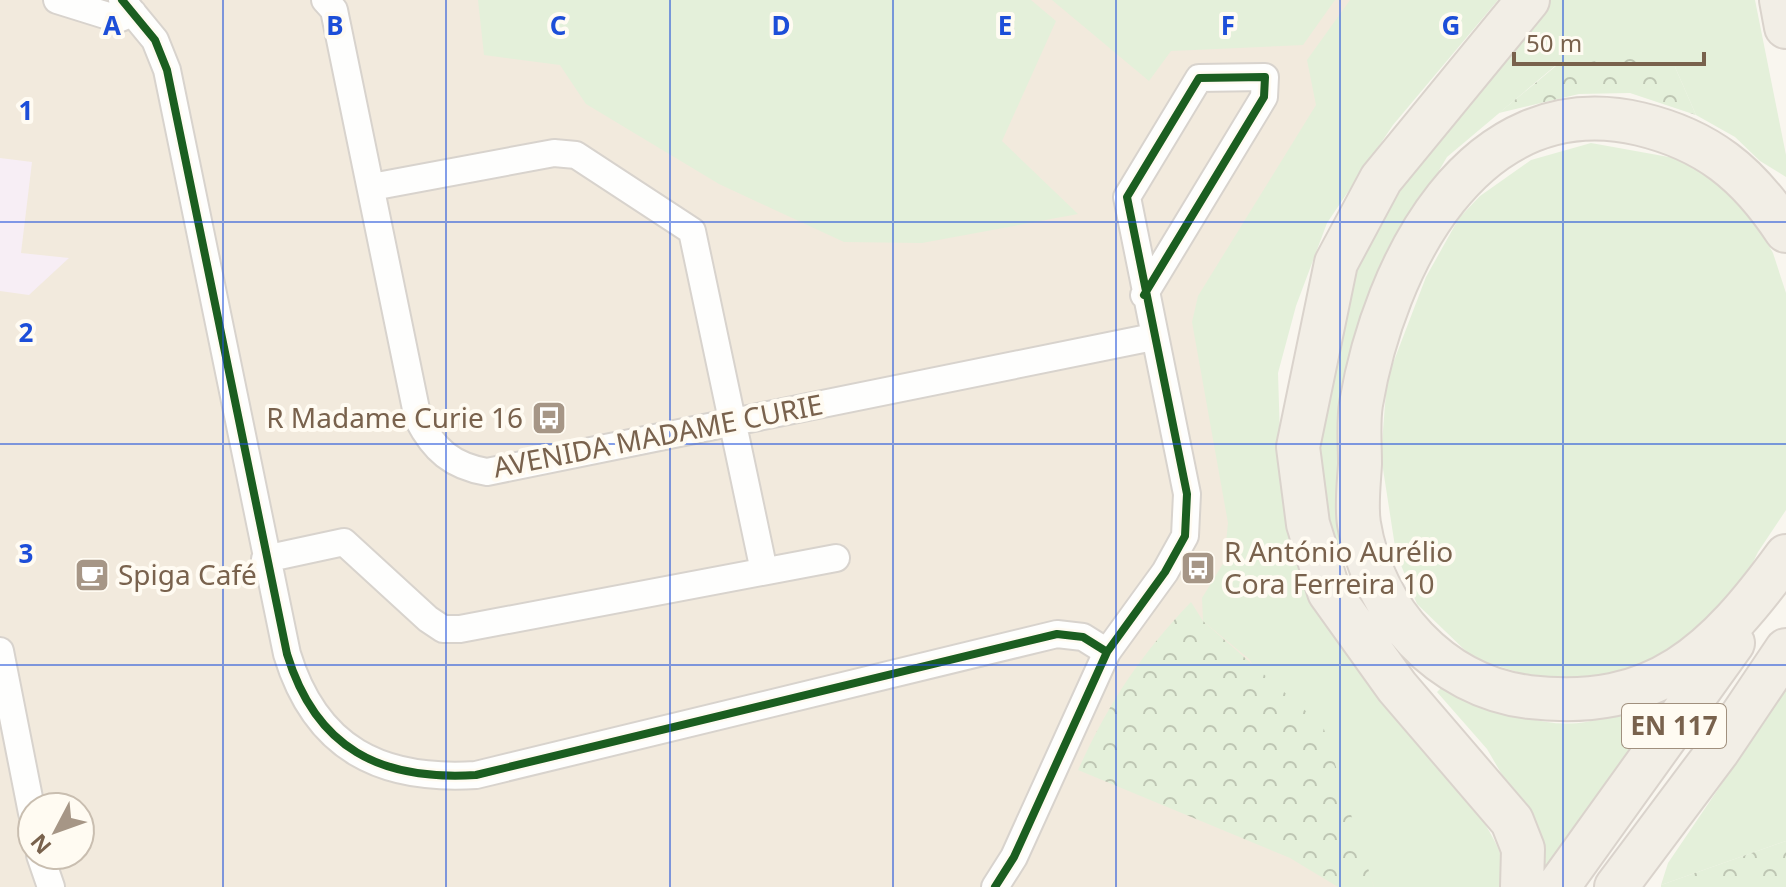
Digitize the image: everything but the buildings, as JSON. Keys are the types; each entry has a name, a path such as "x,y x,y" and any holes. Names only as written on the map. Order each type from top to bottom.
{"highway":[{"path":"1522,887 1523,849 1512,821 1397,687 1329,592 1308,524 1298,447 1336,263 1381,179 1528,0"},
{"path":"1781,0 1786,27"},
{"path":"1786,231 1750,186 1708,147 1673,132 1615,118 1571,121 1545,126 1483,157 1451,189 1414,243 1387,306 1361,406 1358,522 1367,556 1383,593 1408,633 1438,661 1469,681 1521,696 1568,702 1647,686 1683,667 1722,636 1786,559"},
{"name":"EN 117","path":"1558,887 1703,686 1786,559"},
{"name":"EN 117","path":"1623,882 1718,751 1786,650"}],"street":[{"path":"57,0 118,19 128,7 155,40 167,70 265,559 287,654 297,686 309,705 329,730 360,755 391,770 418,776 476,775 1057,634 1083,637 1107,652"},
{"name":"AVENIDA MADAME CURIE","path":"325,0 334,10 418,419 431,444 464,468 487,472 1153,337"},
{"path":"995,887 1014,857 1107,652 1175,557 1188,517 1187,494 1144,295 1127,197 1199,78 1265,77 1264,97 1144,295"},
{"path":"372,187 554,153 576,155 692,231 764,571"},
{"path":"265,559 344,542 428,619 443,629 460,629 836,558"},
{"path":"0,651 28,791"}],"shaded area":[{"path":"0,0 1402,0 1223,355 1425,887 0,887"},
{"path":"0,158 32,162 21,253 69,258 29,295 0,291"}],"green space":[{"path":"478,0 1031,0 1056,21 1002,141 1078,214 922,243 844,242 719,184 586,104 560,65 484,55"},
{"path":"1052,0 1335,0 1303,45 1171,51 1149,81"},
{"path":"1350,0 1498,0 1393,125 1327,223 1296,306 1278,373 1280,437 1300,542 1493,837 1504,868 1502,887 1374,887 1348,812 1249,659 1203,621 1202,598 1224,562 1228,523 1192,322 1198,296 1316,105 1307,60"},
{"path":"1545,0 1755,0 1786,155 1786,177 1760,161 1735,137 1696,115 1675,67 1555,66 1447,157 1402,233 1354,547 1338,580 1313,479 1328,361 1362,243 1408,175"},
{"path":"1638,56 1675,67 1696,115 1630,93 1579,94 1499,113 1556,66"},
{"path":"1591,143 1691,161 1747,207 1773,253 1786,293 1786,510 1758,552 1741,587 1705,625 1661,657 1587,682 1530,676 1473,658 1417,604 1396,553 1381,456 1387,379 1426,277 1459,218 1480,196 1531,160"},
{"path":"1191,602 1203,621 1323,726 1374,887 1338,887 1290,858 1078,770 1101,723 1127,681"},
{"path":"1447,682 1514,714 1567,724 1670,701 1544,868 1537,867 1518,802 1487,749 1437,692"},
{"path":"1786,689 1786,841 1661,885 1668,863"},
{"path":"1786,841 1786,887 1661,887 1661,885"}],"cycle path":[{"path":"122,0 155,40 167,70 287,654 315,714 334,736 357,752 382,764 410,772 476,775 1057,634 1083,637 1107,652"},
{"path":"995,887 1014,857 1107,652 1165,572 1185,536 1187,494 1127,197 1199,78 1265,77 1264,97 1144,295"}],"place":[{"name":"R Madame Curie 16","path":"549,418"},
{"name":"R António Aurélio Cora Ferreira 10","path":"1198,568"},
{"name":"Spiga Café","path":"92,575"}]}
